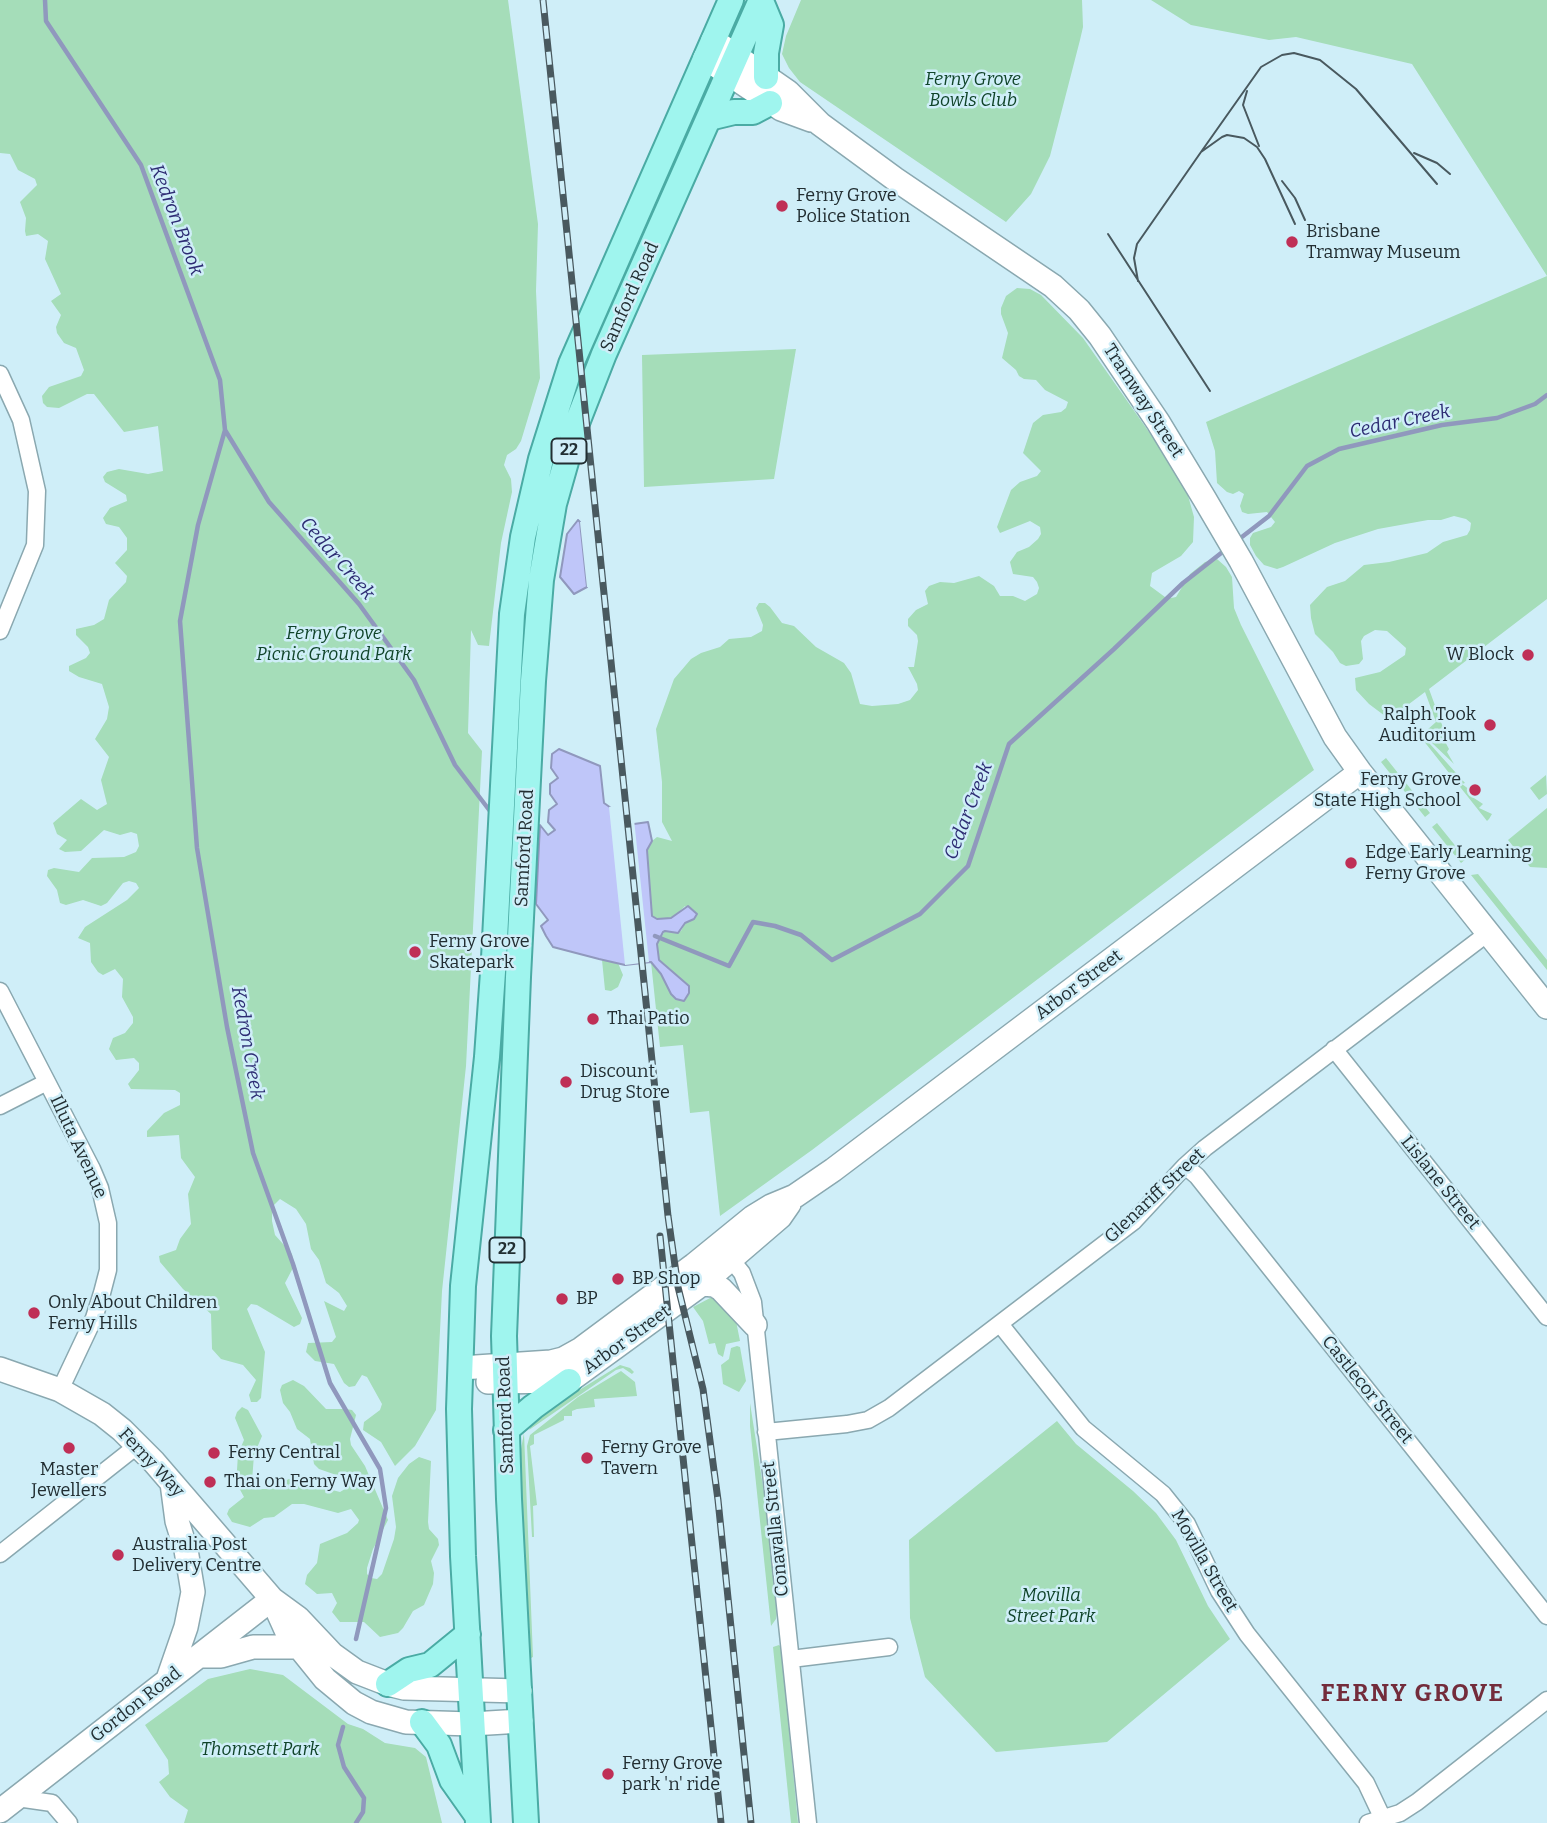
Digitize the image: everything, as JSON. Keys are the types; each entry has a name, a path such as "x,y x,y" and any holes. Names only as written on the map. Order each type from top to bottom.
{"main road":[{"name":"Samford Road","path":"477,1819 461,1507 463,1286 487,1057 512,614 523,537 544,446 579,344 731,0"},
{"name":"Samford Road","path":"526,1823 505,1374 507,1243 527,809 541,580 554,504 577,423 604,355 761,1"},
{"path":"761,1 771,25 766,53 766,77"},
{"path":"709,118 752,111 771,103"},
{"path":"506,1430 569,1381"},
{"path":"388,1684 409,1670 430,1665 468,1634"},
{"path":"422,1722 439,1745 452,1780 477,1819"}],"street":[{"name":"Tramway Street","path":"709,49 732,65 771,103 820,124"},
{"name":"Tramway Street","path":"732,65 766,77 788,92 820,124 962,226 1053,286 1079,310 1100,336 1204,498 1241,561 1335,737 1547,1007"},
{"path":"0,374 21,421 37,491 35,545 0,631"},
{"name":"Arbor Street","path":"461,1375 505,1374 569,1381 702,1284 753,1217 795,1196 935,1094 1360,772"},
{"name":"Glenariff Street","path":"766,1432 868,1420 889,1408 1133,1222 1185,1166 1488,933"},
{"name":"Illuta Avenue","path":"0,991 96,1179 108,1223 109,1261 102,1293 94,1318 60,1390"},
{"name":"Lislane Street","path":"1334,1049 1547,1317"},
{"path":"0,1105 47,1083"},
{"name":"Castlecor Street","path":"1185,1166 1206,1187 1547,1616"},
{"name":"Arbor Street","path":"505,1374 573,1354 725,1252"},
{"name":"Conavalla Street","path":"725,1252 747,1281 752,1302 808,1823"},
{"path":"702,1284 714,1285 726,1292 755,1325"},
{"name":"Movilla Street","path":"1000,1324 1083,1429 1165,1496 1187,1524 1219,1591 1247,1634 1366,1783 1375,1821"},
{"name":"Ferny Way","path":"0,1368 60,1390 102,1414 138,1446 272,1599 298,1618 319,1642 343,1663 371,1679 388,1684 420,1689 520,1691"},
{"path":"0,1554 138,1446"},
{"path":"168,1679 186,1627 193,1592 186,1550 177,1521 172,1483"},
{"name":"Ferny Way","path":"272,1599 287,1632 326,1679 354,1703 386,1717 422,1722 472,1724 521,1721"},
{"name":"Gordon Road","path":"8,1804 272,1599"},
{"path":"200,1656 221,1656 253,1647 300,1647"},
{"path":"791,1659 888,1647"},
{"path":"1375,1821 1400,1813 1418,1802 1547,1700"},
{"path":"57,1766 52,1802 69,1823"},
{"path":"8,1804 52,1802"}],"green space":[{"name":"Ferny Grove Picnic Ground Park","path":"0,0 508,0 538,224 536,291 540,378 521,441 516,449 507,455 504,465 511,479 512,492 501,543 489,646 478,645 471,630 468,733 482,751 466,1066 442,1291 436,1410 415,1446 395,1466 381,1442 363,1430 364,1422 380,1410 382,1404 367,1377 362,1375 355,1386 349,1387 334,1364 315,1361 306,1352 308,1343 332,1342 336,1337 324,1301 344,1311 347,1306 339,1293 326,1283 319,1260 311,1249 306,1224 296,1209 280,1199 272,1207 272,1221 275,1235 292,1254 294,1266 285,1283 302,1318 300,1324 294,1327 257,1305 251,1304 247,1309 265,1352 261,1398 257,1402 251,1402 249,1395 256,1380 243,1365 221,1359 212,1349 211,1314 183,1289 160,1262 159,1256 176,1250 191,1224 188,1194 195,1177 181,1158 179,1135 147,1137 147,1131 164,1113 180,1105 180,1093 175,1090 131,1089 128,1084 139,1070 139,1063 134,1058 116,1060 109,1049 113,1038 125,1033 133,1023 133,1017 122,997 123,979 115,969 103,975 98,972 91,962 90,943 78,938 85,927 127,900 139,888 136,883 129,881 123,883 107,903 101,906 83,900 66,905 60,903 57,890 47,876 48,870 54,868 79,872 92,858 124,857 136,852 139,846 137,834 131,832 120,835 104,830 81,851 65,852 59,849 67,840 57,834 53,823 81,799 97,810 107,804 101,780 109,757 95,739 107,719 109,707 102,684 69,671 69,666 86,658 90,653 88,647 76,635 76,629 94,625 104,619 109,600 126,582 127,576 115,563 127,550 127,538 119,527 106,524 103,518 110,508 127,501 126,495 105,482 103,477 107,472 119,469 148,474 163,471 158,426 124,432 94,394 87,394 59,408 47,407 43,403 42,396 49,387 81,376 84,370 76,348 64,343 57,333 56,327 61,315 51,301 61,294 45,259 48,241 38,234 26,236 26,218 20,202 37,185 35,179 18,170 10,154 0,153"},
{"name":"Ferny Grove Bowls Club","path":"801,0 1082,0 1083,27 1050,156 1031,194 1006,222 800,82 782,54 786,36"},
{"path":"1151,0 1547,0 1547,276 1412,64 1296,37 1269,40 1191,25"},
{"path":"1547,276 1547,599 1429,689 1445,733 1442,736 1449,749 1447,752 1454,764 1431,742 1434,739 1427,730 1436,722 1425,692 1389,719 1356,690 1355,678 1380,672 1405,655 1406,648 1387,631 1375,630 1361,641 1363,659 1359,664 1346,666 1340,663 1315,634 1310,605 1327,587 1345,581 1364,565 1427,553 1443,542 1467,535 1471,523 1454,516 1378,529 1335,543 1277,569 1264,565 1250,545 1250,538 1253,533 1271,527 1275,522 1267,512 1242,512 1240,506 1244,494 1239,491 1233,494 1227,492 1217,483 1215,451 1206,422"},
{"path":"1017,288 1030,289 1041,295 1083,338 1163,452 1187,492 1194,517 1193,542 1181,556 1152,573 1150,586 1165,597 1176,597 1190,574 1205,562 1217,559 1226,567 1232,577 1234,608 1241,625 1314,770 812,1150 720,1216 709,1111 690,1113 683,1045 660,1047 651,962 661,974 671,994 689,986 659,960 657,944 665,931 681,931 685,923 694,919 685,906 671,918 657,919 652,916 647,850 657,837 672,841 662,822 662,782 656,729 674,679 691,659 720,647 729,639 751,637 762,631 763,625 756,608 759,603 765,603 782,623 794,626 816,647 844,663 851,673 860,704 872,706 910,700 918,690 908,667 914,667 918,641 917,635 908,626 908,619 916,610 928,604 925,591 929,586 979,576 994,586 1000,596 1013,596 1025,601 1037,594 1039,588 1033,577 1013,574 1010,562 1017,552 1038,539 1041,534 1040,527 1030,521 1000,533 997,527 1011,490 1041,471 1023,453 1033,423 1043,415 1061,412 1068,402 1045,390 1036,380 1019,376 1002,358 1008,333 1001,308 1006,296"},
{"path":"796,349 774,479 644,487 642,355"},
{"path":"1421,734 1465,783 1462,784 1474,793 1471,796 1483,804 1479,808 1492,814 1487,821 1419,735"},
{"path":"1386,758 1430,813 1425,817 1381,762"},
{"path":"1546,775 1547,794 1539,800 1530,788"},
{"path":"1547,808 1547,868 1530,867 1508,840"},
{"path":"1437,823 1466,859 1461,863 1432,827"},
{"path":"1478,874 1547,960 1547,970 1471,875"},
{"path":"551,931 618,963 623,975 618,987 611,991 605,990 602,960 553,947"},
{"path":"712,1297 735,1316 740,1341 726,1344 723,1357 718,1354 715,1343 709,1344 703,1321 693,1307"},
{"path":"740,1347 746,1381 739,1392 723,1384 721,1365 729,1359 731,1348"},
{"path":"620,1365 634,1372 632,1374 623,1368 616,1370 529,1430 534,1422 568,1397"},
{"path":"621,1371 635,1382 637,1396 594,1399 595,1407 572,1411 572,1416 564,1416 564,1420 534,1435 534,1444 530,1446 537,1505 533,1506 532,1537 527,1446 530,1435 578,1397"},
{"path":"293,1380 304,1386 326,1409 352,1410 356,1415 351,1445 365,1466 388,1520 373,1549 367,1568 367,1574 371,1578 377,1579 382,1574 394,1539 396,1527 392,1496 398,1478 409,1464 419,1457 431,1461 428,1522 429,1529 438,1539 439,1545 431,1561 433,1584 424,1605 413,1611 398,1633 380,1637 364,1622 340,1622 332,1612 337,1603 332,1593 317,1594 305,1584 307,1575 317,1563 320,1544 347,1533 358,1523 359,1520 351,1509 338,1513 304,1504 292,1504 274,1517 264,1518 250,1527 232,1522 227,1514 229,1509 244,1497 238,1486 237,1470 238,1454 244,1440 235,1418 242,1407 248,1410 262,1436 254,1455 252,1481 257,1489 266,1489 289,1479 340,1492 345,1489 342,1477 319,1469 314,1464 310,1439 297,1429 283,1403 280,1390 282,1385"},
{"path":"750,1403 765,1499 777,1612 771,1626 750,1426"},
{"name":"Movilla Street Park","path":"1057,1421 1076,1444 1156,1513 1176,1540 1208,1606 1230,1639 1107,1742 996,1752 925,1677 910,1618 909,1540"},
{"path":"524,1433 533,1657 531,1658 520,1454"},
{"path":"779,1645 798,1823 791,1823 773,1647"},
{"name":"Thomsett Park","path":"250,1669 283,1675 348,1724 363,1729 385,1743 415,1748 426,1757 442,1823 184,1823 188,1810 170,1797 159,1782 169,1774 168,1760 145,1725 208,1679"}],"water":[{"path":"578,520 587,587 574,594 560,577 567,534"},
{"path":"559,749 600,766 604,803 634,824 648,822 652,841 647,850 652,916 657,919 671,918 688,906 697,914 694,919 685,923 678,933 663,932 657,944 659,960 689,986 689,993 684,1001 671,994 661,974 651,962 625,965 553,947 541,926 548,920 536,904 540,825 548,835 555,830 548,822 549,810 557,804 550,794 550,784 558,778 551,768 552,754"}],"pier":[{"path":"580,522 584,522 590,587 587,587"},
{"path":"614,806 634,819 649,962 625,965 609,807"}],"waterway":[{"name":"Kedron Creek","path":"45,0 46,21 141,165 220,380 225,430 198,525 180,621 197,848 227,1027 253,1153 293,1264 330,1383 380,1469 386,1508 356,1639"},
{"name":"Cedar Creek","path":"1238,540 1269,516 1307,466 1339,449 1442,425 1497,418 1535,404 1547,395"},
{"name":"Cedar Creek","path":"225,430 269,502 359,604 414,680 455,765 493,815"},
{"name":"Cedar Creek","path":"655,936 729,966 753,922 801,935 832,960 920,914 968,866 1009,744 1183,583 1225,550"},
{"name":"Kedron Creek","path":"343,1727 338,1745 344,1767 364,1798 363,1812 356,1823"}],"tram line":[{"path":"1201,152 1261,67 1282,55 1294,53 1320,60 1356,89 1437,184"},
{"path":"1247,91 1243,105 1259,146"},
{"path":"1138,281 1134,258 1137,244 1201,152 1227,135 1244,138 1257,147 1295,224"},
{"path":"1414,153 1437,163 1450,174"},
{"path":"1282,181 1295,198 1305,220"},
{"path":"1108,234 1210,391"}],"railway":[{"path":"543,0 668,1216 678,1287 703,1389 718,1500 751,1823"},
{"path":"660,1236 721,1823"}],"place":[{"name":"Ferny Grove Police Station","path":"782,206"},
{"name":"Brisbane Tramway Museum","path":"1292,242"},
{"name":"W Block","path":"1528,655"},
{"name":"Ralph Took Auditorium","path":"1490,725"},
{"name":"Ferny Grove State High School","path":"1475,790"},
{"name":"Edge Early Learning Ferny Grove","path":"1351,863"},
{"name":"Ferny Grove Skatepark","path":"415,952"},
{"name":"Thai Patio","path":"593,1019"},
{"name":"Discount Drug Store","path":"566,1082"},
{"name":"BP Shop","path":"618,1279"},
{"name":"BP","path":"562,1299"},
{"name":"Only About Children Ferny Hills","path":"34,1313"},
{"name":"Master Jewellers","path":"69,1448"},
{"name":"Ferny Central","path":"214,1453"},
{"name":"Ferny Grove Tavern","path":"587,1458"},
{"name":"Thai on Ferny Way","path":"210,1482"},
{"name":"Australia Post Delivery Centre","path":"118,1555"},
{"name":"Ferny Grove park 'n' ride","path":"608,1774"}],"district":[{"name":"FERNY GROVE","path":"1413,1694"}],"water label":[{"name":"Kedron Brook","path":"176,220"}]}
